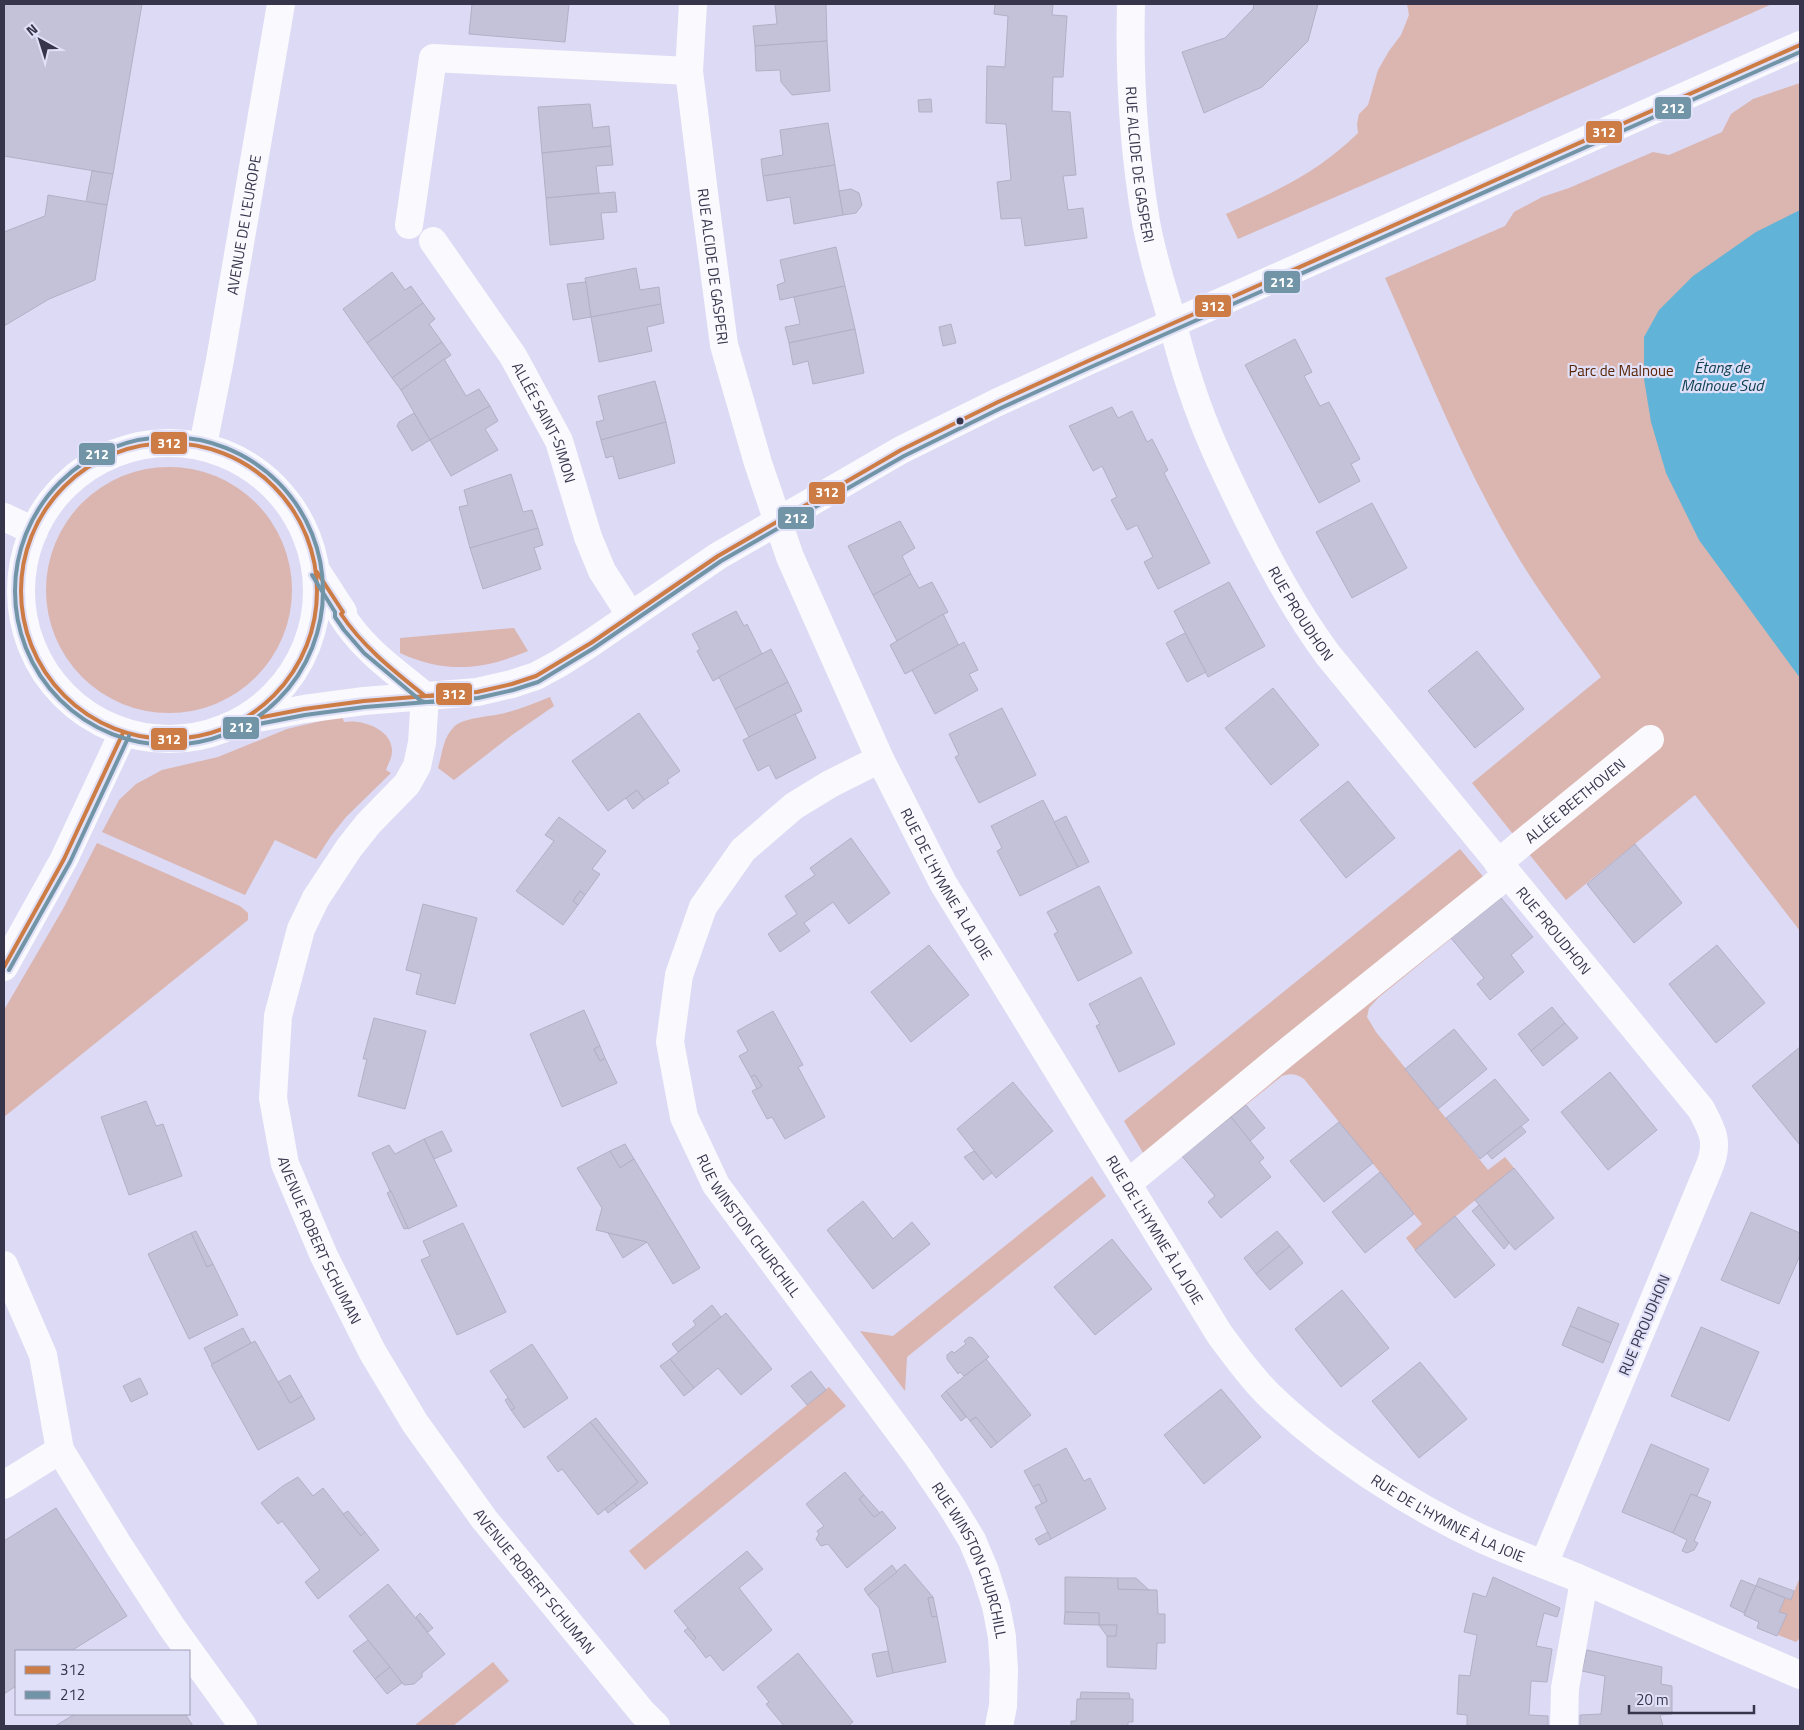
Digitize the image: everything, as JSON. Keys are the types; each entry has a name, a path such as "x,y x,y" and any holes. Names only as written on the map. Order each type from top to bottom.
{"street":[{"name":"AVENUE DE L'EUROPE","path":"203,445 220,360 281,4"},
{"name":"RUE ALCIDE DE GASPERI","path":"693,4 689,70 724,345 777,521"},
{"name":"RUE ALCIDE DE GASPERI","path":"1131,4 1130,52 1137,150 1146,223 1172,323"},
{"path":"426,696 365,647 348,626 341,614 342,612 317,572 304,529 281,491 245,462 203,445 148,443 95,461 52,497 34,531 25,561 19,593 27,639 48,679 75,706 82,712 123,733 164,740 204,736 242,721 343,704 477,692 512,684 536,676 560,663 718,556 901,450 998,402 1172,323 1800,45"},
{"path":"409,224 433,58 689,70"},
{"name":"ALLÉE SAINT-SIMON","path":"433,240 513,356 559,442 588,537 602,571 631,616"},
{"name":"RUE PROUDHON","path":"1172,323 1192,391 1224,471 1290,599 1328,655 1701,1109 1714,1135 1715,1148 1710,1165 1544,1564"},
{"path":"4,517 34,531"},
{"name":"RUE DE L'HYMNE À LA JOIE","path":"777,521 790,557 880,759 943,883 1220,1335 1253,1378 1270,1397 1341,1454 1390,1488 1480,1538 1800,1675"},
{"path":"242,721 277,694 302,658 316,616 317,572"},
{"name":"AVENUE ROBERT SCHUMAN","path":"426,696 422,743 417,766 407,784 368,824 349,848 316,898 301,929 278,1016 274,1098 285,1164 324,1256 373,1353 415,1423 484,1519 642,1712 656,1726"},
{"path":"4,967 64,859 123,733"},
{"name":"ALLÉE BEETHOVEN","path":"1127,1184 1503,869 1650,738"},
{"name":"RUE WINSTON CHURCHILL","path":"880,759 830,784 794,806 743,850 703,907 679,975 670,1042 684,1117 716,1185 918,1457 952,1506 972,1540 985,1571 996,1606 1002,1637 1004,1679 1003,1706 999,1726"},
{"path":"4,1265 43,1355 60,1450 119,1546 188,1650"},
{"path":"4,1485 60,1450"},
{"path":"1564,1726 1565,1688 1584,1581"},
{"path":"190,1652 243,1726"}],"green space":[{"path":"1407,4 1772,4 1238,239 1226,214 1296,180 1327,160 1358,133 1359,114 1368,105 1378,70 1401,35 1409,15"},
{"name":"Parc de Malnoue","path":"1800,83 1800,931 1695,795 1566,900 1472,783 1601,677 1535,584 1496,519 1446,417 1385,278 1505,226 1514,212 1542,197 1569,188 1653,152 1669,155 1722,132 1731,114 1753,99"},
{"path":"169,467 193,470 216,477 237,488 256,503 271,522 282,543 289,566 292,590 289,614 282,637 271,658 256,677 237,692 216,703 193,710 169,713 145,710 122,703 101,692 82,677 67,658 56,637 49,614 46,590 49,566 56,543 67,522 82,503 101,488 122,477 145,470"},
{"path":"514,628 528,651 480,666 449,667 417,660 400,653 400,638"},
{"path":"550,697 554,706 512,735 454,780 438,768 447,737 457,724 470,719 511,711"},
{"path":"342,716 344,722 359,722 382,731 391,743 391,759 386,770 391,773 346,817 316,859 275,840 245,895 102,832 119,800 136,784 162,770 218,757 287,729"},
{"path":"97,843 240,906 248,913 248,920 4,1117 4,1010 63,909"},
{"path":"1460,849 1501,898 1378,998 1369,1008 1367,1017 1376,1032 1488,1170 1505,1157 1514,1168 1415,1250 1406,1238 1422,1224 1304,1079 1291,1074 1282,1076 1157,1176 1124,1121"},
{"path":"1092,1176 1106,1196 907,1357 905,1391 860,1331 893,1336"},
{"path":"829,1387 846,1406 645,1570 629,1551"},
{"path":"1800,1577 1800,1638 1796,1642 1778,1635 1786,1615 1779,1612 1785,1598 1791,1599"},
{"path":"493,1662 509,1681 453,1726 414,1726"}],"water":[{"name":"Étang de Malnoue Sud","path":"1800,210 1800,678 1699,540 1666,473 1651,422 1644,379 1644,337 1659,310 1693,276 1756,232"}],"building":[{"path":"4,4 142,4 113,174 4,156"},
{"path":"472,4 569,4 565,42 469,34"},
{"path":"775,4 826,4 827,41 755,46 753,26 777,24"},
{"path":"995,4 1053,4 1052,15 1067,16 1063,77 1053,77 1052,111 1070,112 1076,175 1063,176 1068,210 1083,208 1087,238 1025,246 1021,218 1001,219 997,182 1011,180 1006,124 986,123 987,66 1005,67 1008,16 994,14"},
{"path":"1254,4 1318,4 1308,41 1262,87 1204,113 1182,52 1225,38 1253,9"},
{"path":"827,41 830,91 792,95 781,82 780,70 756,71 755,46"},
{"path":"931,99 932,112 919,112 918,100"},
{"path":"590,104 593,128 609,126 611,146 542,153 538,107"},
{"path":"828,123 835,165 763,176 761,159 783,155 780,130"},
{"path":"611,146 613,165 596,166 599,193 546,198 542,153"},
{"path":"835,165 843,215 794,224 790,197 767,201 763,176"},
{"path":"92,171 113,174 107,205 86,202"},
{"path":"851,189 859,193 862,205 856,213 843,215 839,191"},
{"path":"615,192 617,212 601,213 604,239 550,245 546,198"},
{"path":"48,195 107,205 95,280 49,299 4,326 4,232 45,216"},
{"path":"836,247 845,286 780,300 777,285 785,282 780,260"},
{"path":"636,268 640,290 659,287 661,304 591,317 585,278"},
{"path":"392,272 405,290 411,286 423,303 367,343 343,309"},
{"path":"586,282 591,317 573,320 567,284"},
{"path":"845,286 855,329 789,343 785,327 800,324 794,297"},
{"path":"423,303 435,319 429,324 442,342 392,378 367,343"},
{"path":"661,304 664,323 647,327 652,351 599,362 591,317"},
{"path":"951,324 956,343 943,346 939,327"},
{"path":"855,329 864,373 813,384 808,361 793,365 789,343"},
{"path":"1295,339 1312,372 1304,376 1320,406 1329,402 1360,459 1351,464 1360,481 1319,503 1245,365"},
{"path":"442,342 451,355 401,390 392,378"},
{"path":"444,359 466,396 479,389 490,406 430,440 401,390"},
{"path":"655,381 666,422 601,440 596,422 604,420 598,396"},
{"path":"490,406 498,421 485,429 498,450 451,476 430,440"},
{"path":"1112,407 1118,418 1132,411 1147,442 1152,439 1168,470 1164,473 1210,563 1158,589 1144,562 1153,557 1137,525 1127,530 1111,500 1117,497 1102,466 1093,471 1069,426"},
{"path":"414,413 430,440 412,451 397,426 399,422"},
{"path":"666,422 675,463 619,479 613,456 606,458 601,440"},
{"path":"511,474 523,512 532,510 538,528 470,548 459,507 468,505 464,490"},
{"path":"1372,503 1407,568 1352,598 1316,532"},
{"path":"900,521 915,548 902,556 911,574 873,595 848,546"},
{"path":"538,528 543,545 534,548 541,569 483,589 470,548"},
{"path":"911,574 919,588 932,582 948,612 897,641 873,595"},
{"path":"1229,582 1265,646 1208,677 1174,611"},
{"path":"736,611 744,626 747,624 762,654 713,681 697,651 700,649 692,634"},
{"path":"943,614 959,646 905,674 890,645"},
{"path":"1185,633 1206,672 1187,682 1166,643"},
{"path":"964,642 978,670 969,674 978,690 935,714 912,670"},
{"path":"771,649 788,682 735,709 719,677"},
{"path":"1477,651 1524,709 1475,748 1428,691"},
{"path":"788,682 802,711 749,737 735,709"},
{"path":"1273,688 1319,745 1271,785 1225,728"},
{"path":"1002,708 1036,775 979,803 955,757 959,755 949,734"},
{"path":"639,713 680,771 667,780 669,783 644,800 637,790 608,811 572,761"},
{"path":"795,714 816,758 776,779 769,765 758,771 743,740"},
{"path":"1348,781 1395,838 1346,878 1300,820"},
{"path":"637,790 644,800 633,809 626,798"},
{"path":"1043,800 1078,867 1020,896 997,851 1002,848 991,826"},
{"path":"1066,816 1089,862 1078,867 1054,822"},
{"path":"559,817 606,851 592,869 600,874 585,895 580,891 573,901 578,905 563,925 516,891 554,841 545,835"},
{"path":"851,838 890,893 849,924 833,902 804,923 810,931 780,952 768,934 797,914 785,896 815,875 810,868"},
{"path":"1635,844 1682,903 1634,943 1587,884"},
{"path":"1099,886 1132,953 1078,981 1054,934 1058,932 1047,912"},
{"path":"580,891 585,895 578,905 573,901"},
{"path":"1501,898 1533,937 1511,955 1524,972 1490,1000 1477,984 1484,978 1451,938"},
{"path":"423,904 477,918 455,1004 416,994 421,974 406,970"},
{"path":"929,945 969,995 911,1042 871,992"},
{"path":"1717,945 1765,1003 1716,1043 1669,984"},
{"path":"1141,977 1175,1044 1119,1072 1096,1026 1100,1024 1089,1004"},
{"path":"1552,1007 1565,1023 1531,1051 1518,1034"},
{"path":"584,1010 600,1046 594,1049 600,1061 605,1058 617,1083 562,1107 530,1034"},
{"path":"773,1011 803,1065 798,1067 825,1117 785,1139 772,1117 767,1119 752,1091 762,1086 755,1075 751,1077 739,1056 748,1051 737,1031"},
{"path":"374,1018 426,1031 405,1109 358,1096 367,1059 363,1059"},
{"path":"1565,1023 1578,1038 1543,1066 1531,1051"},
{"path":"1454,1029 1487,1069 1438,1109 1405,1069"},
{"path":"600,1046 605,1058 600,1061 594,1049"},
{"path":"1800,1047 1800,1143 1799,1144 1752,1086"},
{"path":"1610,1072 1657,1130 1608,1170 1561,1112"},
{"path":"755,1075 762,1086 757,1089 751,1077"},
{"path":"1495,1079 1529,1120 1480,1159 1446,1118"},
{"path":"1013,1082 1053,1131 996,1178 957,1129"},
{"path":"146,1101 156,1126 163,1124 182,1176 129,1195 101,1117"},
{"path":"1246,1105 1265,1128 1250,1141 1231,1117"},
{"path":"1231,1117 1264,1158 1259,1162 1271,1177 1221,1218 1208,1202 1215,1196 1182,1156"},
{"path":"1339,1122 1373,1163 1324,1202 1290,1161"},
{"path":"1521,1126 1526,1132 1492,1159 1487,1153"},
{"path":"442,1131 452,1151 434,1159 424,1139"},
{"path":"424,1139 457,1206 408,1229 372,1153 389,1145 395,1154"},
{"path":"625,1144 634,1159 620,1168 610,1151"},
{"path":"610,1151 620,1168 634,1159 700,1268 673,1284 647,1242 596,1230 602,1208 577,1168"},
{"path":"974,1151 992,1173 983,1180 964,1157"},
{"path":"1514,1168 1554,1218 1515,1250 1475,1200"},
{"path":"1380,1172 1414,1214 1365,1253 1332,1212"},
{"path":"391,1191 408,1228 404,1229 387,1193"},
{"path":"863,1201 893,1239 912,1222 930,1244 873,1289 827,1230"},
{"path":"1479,1205 1509,1243 1504,1249 1472,1211"},
{"path":"1751,1212 1800,1233 1800,1255 1779,1304 1721,1280"},
{"path":"1455,1216 1495,1265 1455,1298 1415,1250"},
{"path":"463,1223 506,1312 457,1335 421,1260 430,1256 423,1241"},
{"path":"196,1231 213,1264 207,1267 191,1233"},
{"path":"1277,1231 1290,1246 1256,1274 1244,1258"},
{"path":"191,1233 207,1267 213,1264 238,1315 189,1339 148,1254"},
{"path":"608,1233 647,1242 623,1258"},
{"path":"1112,1239 1152,1289 1095,1335 1054,1287"},
{"path":"1290,1246 1303,1263 1270,1290 1256,1274"},
{"path":"1342,1290 1389,1348 1341,1387 1295,1329"},
{"path":"712,1305 721,1317 678,1352 672,1344 696,1325 693,1321"},
{"path":"1578,1307 1619,1324 1611,1343 1570,1326"},
{"path":"726,1313 772,1369 741,1395 718,1368 694,1388 670,1359"},
{"path":"1570,1326 1611,1343 1603,1363 1562,1345"},
{"path":"1701,1327 1759,1352 1729,1421 1671,1396"},
{"path":"243,1328 251,1343 212,1364 204,1348"},
{"path":"969,1337 973,1338 989,1357 964,1376 960,1372 958,1374 947,1359 947,1355 952,1351 954,1353 966,1344 964,1341"},
{"path":"255,1341 290,1403 302,1396 315,1419 258,1450 211,1365"},
{"path":"532,1344 568,1398 524,1428 511,1410 515,1408 490,1371"},
{"path":"670,1359 694,1388 684,1396 660,1366"},
{"path":"986,1359 1031,1415 997,1443 976,1417 970,1421 946,1391"},
{"path":"1420,1362 1467,1419 1419,1458 1372,1401"},
{"path":"811,1371 826,1390 807,1405 791,1386"},
{"path":"290,1375 302,1396 290,1403 278,1382"},
{"path":"140,1378 148,1394 131,1402 123,1386"},
{"path":"1221,1389 1261,1437 1204,1484 1164,1435"},
{"path":"946,1391 966,1417 961,1421 941,1396"},
{"path":"508,1398 515,1408 511,1410 505,1400"},
{"path":"976,1417 997,1443 991,1448 970,1421"},
{"path":"596,1418 648,1483 617,1506 614,1502 638,1482 590,1422"},
{"path":"590,1422 638,1482 598,1515 562,1469 558,1472 547,1457"},
{"path":"1651,1444 1709,1469 1697,1496 1691,1494 1673,1533 1622,1512"},
{"path":"1066,1448 1084,1481 1090,1478 1106,1509 1051,1539 1035,1507 1047,1501 1039,1484 1033,1487 1024,1471"},
{"path":"845,1472 864,1495 859,1499 874,1517 882,1511 896,1528 847,1568 828,1544 821,1546 816,1539 819,1534 817,1531 824,1526 806,1504"},
{"path":"298,1477 313,1496 323,1488 361,1536 365,1532 379,1550 318,1599 305,1582 320,1570 282,1521 278,1524 261,1503"},
{"path":"1039,1484 1047,1501 1042,1504 1033,1487"},
{"path":"1691,1494 1711,1502 1694,1541 1698,1543 1694,1550 1687,1553 1682,1551 1687,1540 1673,1533"},
{"path":"864,1495 880,1513 874,1517 859,1499"},
{"path":"614,1502 617,1506 608,1513 605,1509"},
{"path":"56,1508 127,1616 73,1650 15,1650 15,1687 4,1694 4,1541"},
{"path":"348,1511 365,1532 361,1536 343,1514"},
{"path":"1048,1532 1051,1539 1039,1545 1035,1539"},
{"path":"747,1551 763,1569 739,1588 772,1630 723,1671 710,1655 706,1658 693,1641 696,1638 674,1611"},
{"path":"905,1564 933,1597 928,1598 932,1617 937,1616 946,1662 893,1673 879,1608 868,1595"},
{"path":"892,1565 897,1572 868,1595 864,1589"},
{"path":"1065,1577 1118,1578 1118,1589 1157,1590 1158,1614 1165,1614 1165,1643 1157,1643 1156,1669 1107,1667 1107,1636 1116,1636 1117,1625 1099,1625 1099,1613 1065,1612"},
{"path":"1493,1577 1560,1608 1557,1617 1544,1613 1536,1646 1552,1649 1547,1682 1531,1681 1529,1715 1548,1716 1548,1726 1467,1726 1467,1715 1457,1714 1459,1675 1470,1676 1477,1635 1464,1632 1473,1593 1486,1597"},
{"path":"1118,1578 1136,1578 1149,1590 1118,1589"},
{"path":"1759,1578 1794,1591 1791,1600 1756,1586"},
{"path":"1741,1580 1756,1586 1744,1613 1730,1606"},
{"path":"388,1584 445,1654 422,1673 422,1677 414,1684 404,1685 349,1616"},
{"path":"1756,1586 1785,1598 1779,1612 1787,1614 1777,1636 1757,1628 1759,1622 1744,1615"},
{"path":"933,1597 937,1616 932,1617 928,1598"},
{"path":"1065,1612 1099,1613 1099,1625 1064,1624"},
{"path":"420,1613 433,1628 428,1632 416,1617"},
{"path":"1099,1625 1117,1625 1116,1636 1107,1636"},
{"path":"688,1628 696,1638 693,1641 684,1631"},
{"path":"368,1640 390,1667 375,1679 353,1651"},
{"path":"1587,1650 1662,1667 1661,1684 1672,1686 1672,1714 1660,1715 1663,1726 1580,1726 1580,1715 1601,1714 1605,1676 1582,1671"},
{"path":"888,1651 893,1673 877,1677 872,1654"},
{"path":"798,1653 853,1722 848,1726 784,1726 766,1704 769,1702 757,1687"},
{"path":"390,1667 402,1683 387,1694 375,1679"},
{"path":"1081,1692 1129,1693 1130,1699 1080,1699"},
{"path":"1077,1699 1133,1699 1133,1722 1128,1722 1128,1726 1071,1726 1071,1721 1076,1721"},
{"path":"73,1715 186,1715 193,1726 55,1726"}],"transit line":[{"name":"312","path":"242,721 304,709 364,701 477,692 536,676 591,643 718,556 901,450 998,402 1088,361 1800,45"},
{"name":"212","path":"243,727 305,715 365,707 478,698 538,682 594,648 721,561 904,456 1001,408 1091,367 1800,52"},
{"name":"212","path":"154,437 184,437 214,443 242,455 267,472 288,493 305,518 317,546 323,576 323,591 323,606 312,650 297,677 278,700 255,719 228,734 184,745 154,745 124,739 96,727 71,710 50,689 33,664 21,636 15,606 15,576 21,546 33,518 50,493 71,472 96,455 124,443 154,437"},
{"name":"312","path":"169,443 198,446 226,454 263,476 274,486 300,521 306,534 314,562 317,591 314,620 306,648 284,685 274,696 239,722 226,728 198,736 169,739 140,736 112,728 75,706 64,696 38,661 32,648 24,620 21,591 24,562 32,534 54,497 64,486 99,460 112,454 140,446 169,443"},
{"name":"312","path":"317,572 343,612 341,614 359,637 380,658 425,696 449,695"},
{"name":"212","path":"312,575 335,612 335,617 364,653 421,701 449,701"},
{"name":"312","path":"4,967 64,859 123,733"},
{"name":"212","path":"9,970 70,862 129,736"}]}
